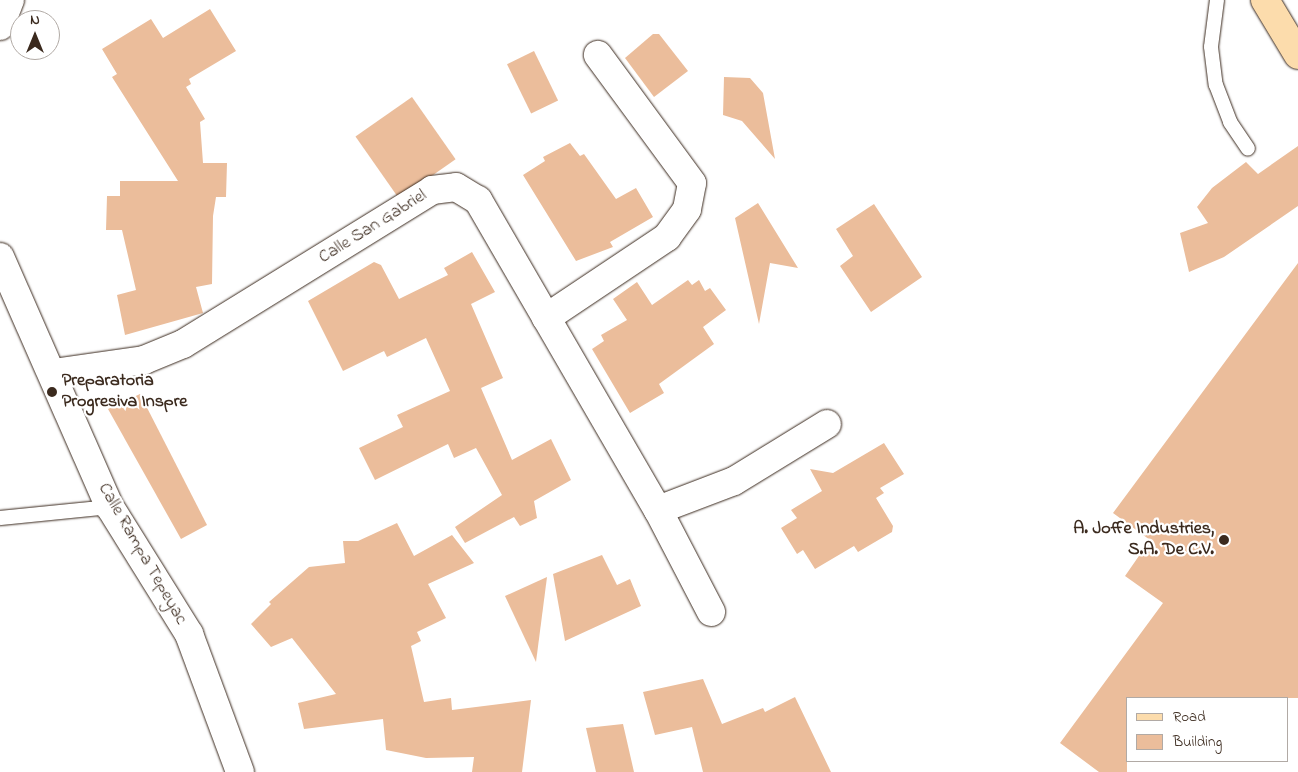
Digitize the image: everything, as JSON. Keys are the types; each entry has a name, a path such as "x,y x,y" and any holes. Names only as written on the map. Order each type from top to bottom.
{"main road":[{"path":"1265,0 1298,55"}],"street":[{"path":"0,26 10,0"},
{"path":"546,318 667,236 687,209 692,183 598,55"},
{"name":"Calle San Gabriel","path":"53,373 144,360 183,344 432,190 456,187 478,200 658,510 711,612"},
{"name":"Calle Rampa Tepeyac","path":"0,258 53,373 110,507 189,634 240,772"},
{"path":"658,510 734,481 827,424"}],"lane":[{"path":"1217,0 1211,47 1216,85 1230,122 1248,149"},
{"path":"0,518 110,507"}],"building":[{"path":"210,9 236,51 189,79 191,84 186,87 205,119 200,122 203,163 227,163 226,197 216,197 213,216 212,284 196,287 203,313 125,335 117,295 136,290 122,230 106,230 107,196 120,196 120,181 178,181 112,77 117,74 102,49 151,19 163,38"},
{"path":"653,34 659,34 688,71 654,97 625,58"},
{"path":"534,51 558,100 531,114 507,64"},
{"path":"724,77 750,78 763,93 775,159 742,121 723,115"},
{"path":"412,97 456,159 399,199 355,137"},
{"path":"570,143 580,156 584,154 616,199 636,188 653,217 610,242 613,247 576,261 523,175 545,161 543,157"},
{"path":"1298,146 1298,206 1224,257 1189,272 1180,233 1208,223 1197,207 1212,188 1246,162 1258,174"},
{"path":"758,203 798,268 770,263 759,324 735,218"},
{"path":"874,204 922,277 871,312 840,266 853,256 836,229"},
{"path":"472,252 495,292 471,304 503,378 481,388 512,460 551,439 571,480 534,501 537,518 520,526 514,517 465,543 455,527 502,495 476,448 454,458 448,444 375,480 359,448 403,427 397,415 450,391 426,338 387,357 384,351 343,371 308,301 374,262 381,265 399,299 448,275 444,268"},
{"name":"A. Joffe Industries, S.A. De C.V.","path":"1298,263 1298,698 1126,697 1127,772 1099,772 1060,743 1163,603 1125,576 1150,540 1113,513"},
{"path":"688,280 692,285 699,280 705,291 710,288 726,310 703,327 714,344 659,384 664,393 630,413 592,349 604,341 601,335 627,320 613,299 637,282 652,305"},
{"path":"140,394 207,525 181,539 108,409"},
{"path":"884,443 904,474 880,488 884,493 876,498 893,526 892,532 858,552 854,546 815,569 803,550 797,554 781,528 797,518 791,510 822,491 810,469 833,473"},
{"path":"397,523 414,556 452,535 474,563 428,584 446,618 417,632 421,641 411,646 424,702 451,698 452,710 531,700 522,772 472,772 474,757 426,758 386,750 383,719 304,729 298,703 336,694 292,638 271,647 251,624 271,604 269,602 309,567 345,563 343,541 358,541"},
{"path":"602,555 617,585 630,579 641,606 565,641 553,574"},
{"path":"547,577 536,662 505,596"},
{"path":"703,679 722,724 763,708 765,712 795,697 831,772 703,772 692,727 655,735 643,692"},
{"path":"623,724 634,772 596,772 586,728"}],"place":[{"name":"Preparatoria Progresiva Inspre","path":"52,392"},
{"name":"A. Joffe Industries, S.A. De C.V.","path":"1224,540"}]}
